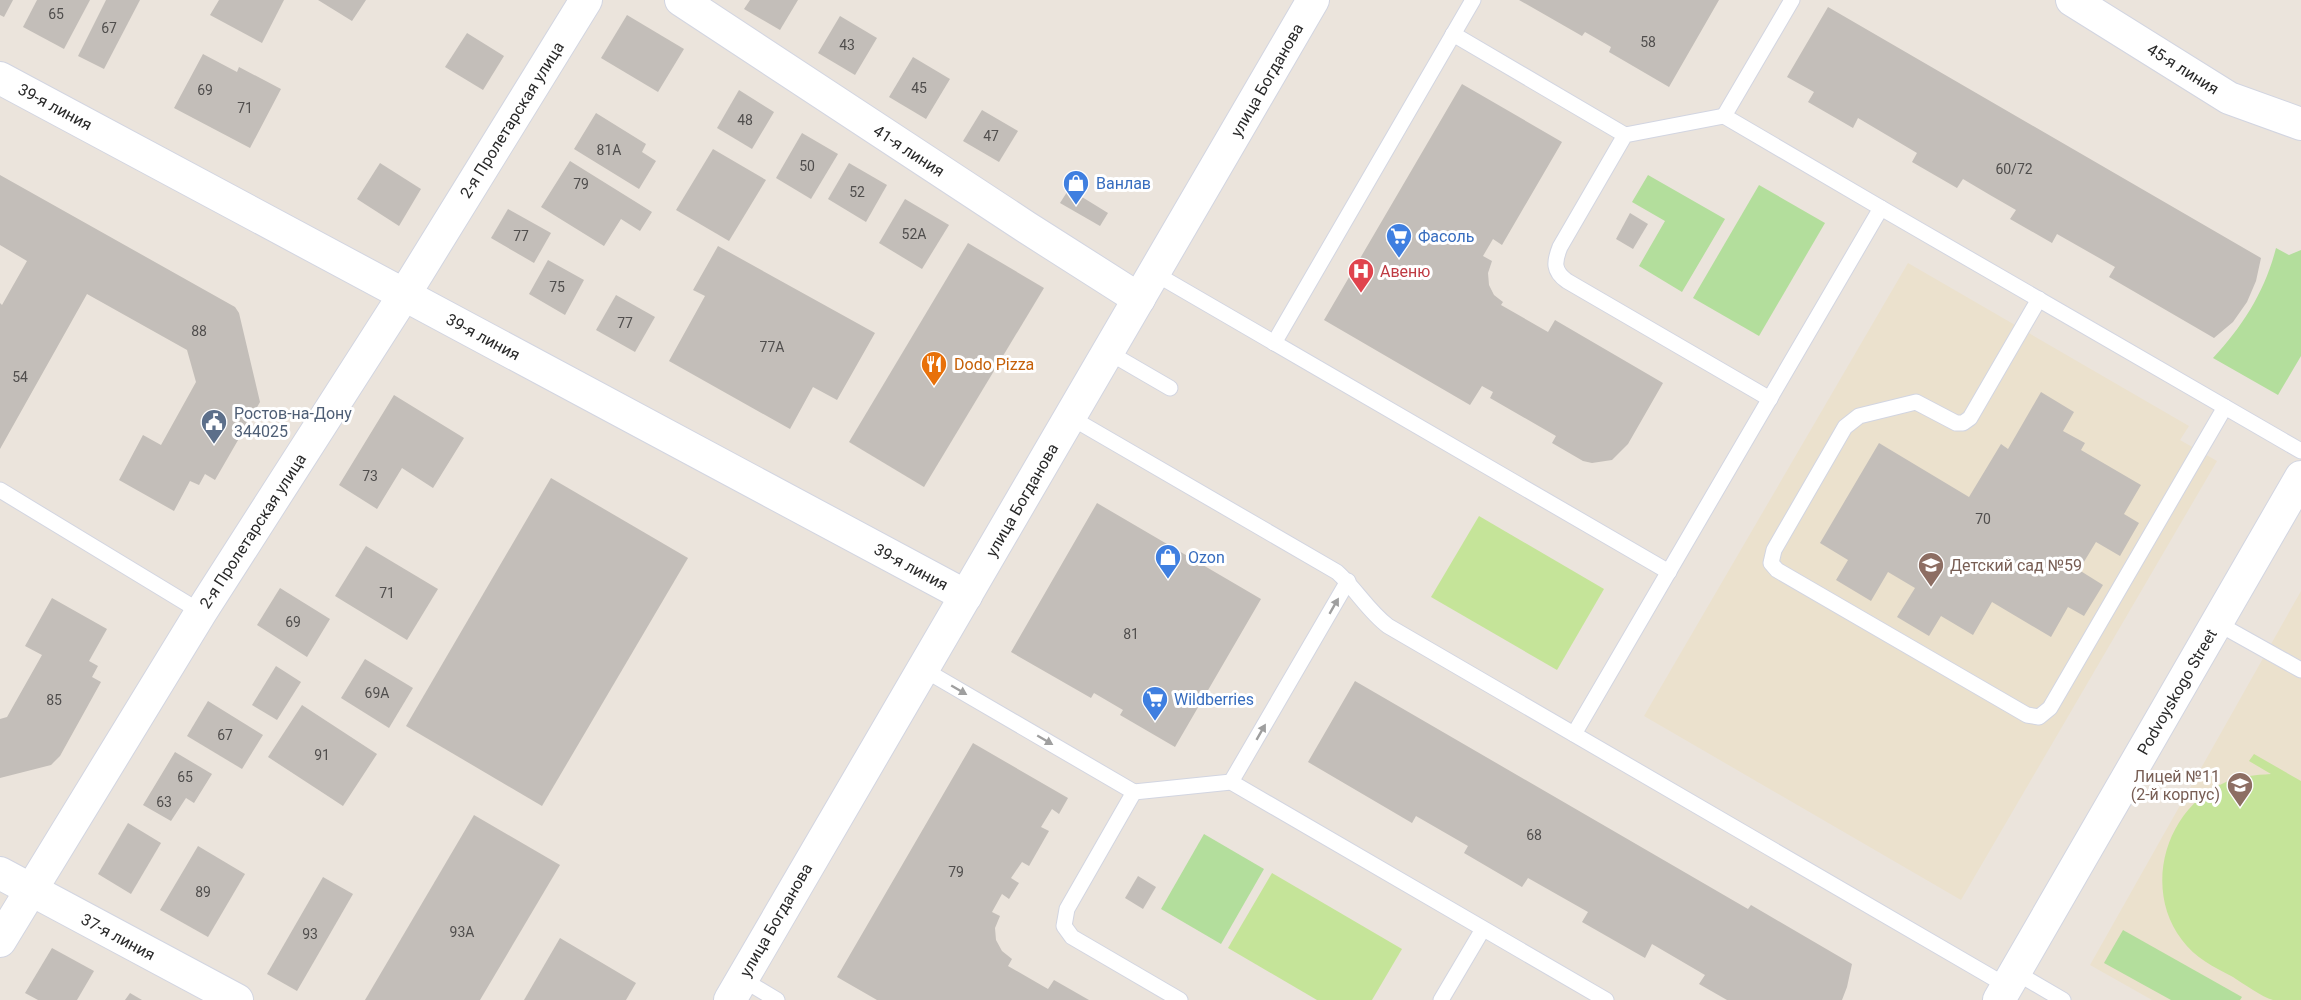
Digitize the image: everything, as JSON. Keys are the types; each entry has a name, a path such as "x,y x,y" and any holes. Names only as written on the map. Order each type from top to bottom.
{"street":[{"name":"2-я Пролетарская улица","path":"0,941 201,612 404,295 586,0"},
{"name":"41-я линия","path":"681,0 1026,227 1146,286"},
{"name":"улица Богданова","path":"736,990 1313,0"},
{"name":"45-я линия","path":"2072,0 2229,98 2301,124"},
{"name":"39-я линия","path":"0,78 966,596"},
{"name":"Podvoyskogo Street","path":"2007,986 2301,477"},
{"name":"37-я линия","path":"0,873 237,1000"}],"lane":[{"path":"1274,343 1473,0"},
{"path":"1724,116 1792,0"},
{"path":"1453,34 1625,135 1724,116 2301,451"},
{"path":"1625,135 1560,247 1555,260 1559,275 1770,399"},
{"path":"1574,734 1881,208"},
{"path":"1146,286 1274,343 1668,572"},
{"path":"2039,299 1970,418 1963,423 1956,423 1916,402 1851,420 1834,444 1774,550 1771,563 1778,570 2027,715 2039,717 2050,708 2226,407"},
{"path":"1108,352 1170,388"},
{"path":"1070,417 1337,572 1348,581 1372,613 1388,626 2007,986 2063,1000"},
{"path":"0,490 201,612"},
{"path":"1231,782 1348,581"},
{"path":"2217,622 2301,670"},
{"path":"923,669 1134,792 1231,782 1606,1000"},
{"path":"1134,792 1067,909 1064,926 1072,937 1180,1000"},
{"path":"1441,1000 1483,928"},
{"path":"736,990 777,1000"}],"shaded area":[{"name":"Детский сад №59","path":"1908,263 2189,426 2180,440 2217,461 1961,900 1644,716"},
{"name":"Лицей №11 (2-й корпус)","path":"2301,591 2301,1000 2152,1000 2090,965"}],"green space":[{"path":"1648,175 1725,219 1682,292 1639,266 1665,221 1632,202"},
{"path":"1759,185 1825,223 1759,336 1693,298"},
{"path":"2276,248 2289,255 2301,250 2301,356 2278,395 2213,358 2252,307 2266,279"},
{"path":"1479,516 1604,589 1557,670 1431,597"},
{"path":"2254,754 2301,781 2301,1000 2273,1000 2199,957 2182,940 2170,919 2164,897 2163,874 2166,851 2175,829 2188,810 2205,794 2231,780 2271,774 2249,761"},
{"path":"1204,834 1264,869 1221,944 1161,909"},
{"path":"1272,873 1402,949 1372,1000 1317,1000 1228,948"},
{"path":"2123,930 2242,997 2240,1000 2171,1000 2104,963"}],"building":[{"path":"0,0 13,0 4,17 0,15"},
{"path":"37,0 90,0 64,49 23,27"},
{"path":"106,0 140,0 104,69 78,56"},
{"path":"219,0 284,0 262,43 210,15"},
{"path":"318,0 366,0 352,21"},
{"path":"750,0 798,0 780,30 744,9"},
{"path":"1519,0 1719,0 1669,87 1609,52 1611,47 1585,32 1582,36"},
{"path":"1828,7 2261,258 2256,281 2247,302 2233,322 2214,338 2109,277 2115,267 2057,234 2052,243 2010,219 2016,210 1963,179 1957,188 1912,162 1917,153 1858,118 1853,128 1808,102 1814,92 1787,77"},
{"path":"627,15 684,49 658,92 601,58"},
{"path":"840,16 877,38 855,75 818,53"},
{"path":"467,33 504,56 483,90 445,67"},
{"path":"203,54 237,72 239,67 281,89 250,148 174,108"},
{"path":"913,57 950,79 926,119 889,97"},
{"path":"1462,84 1562,142 1502,245 1493,239 1483,256 1492,261 1488,273 1489,285 1494,295 1503,302 1501,305 1548,332 1555,320 1663,383 1628,444 1612,460 1592,463 1583,461 1552,443 1556,436 1490,398 1493,392 1482,386 1470,405 1324,320"},
{"path":"739,90 774,112 752,149 717,128"},
{"path":"982,110 1018,131 999,162 963,141"},
{"path":"596,113 646,144 642,152 656,161 639,189 574,149"},
{"path":"802,133 838,154 811,199 776,178"},
{"path":"713,149 766,180 729,241 676,210"},
{"path":"570,161 652,212 640,231 621,219 604,246 541,207"},
{"path":"380,163 421,189 399,226 357,199"},
{"path":"849,163 887,185 866,222 828,199"},
{"path":"0,175 235,307 239,313 260,402 215,480 205,474 199,485 190,481 174,511 119,480 143,435 161,445 196,382 187,350 87,294 0,449 0,303 2,305 27,261 0,245"},
{"path":"1069,189 1108,213 1100,226 1060,203"},
{"path":"905,199 949,225 922,269 879,243"},
{"path":"508,209 551,233 534,263 491,238"},
{"path":"1630,213 1648,224 1633,249 1616,239"},
{"path":"968,243 1044,288 924,487 849,442"},
{"path":"718,246 875,333 837,400 813,387 790,429 669,361 705,296 693,290"},
{"path":"548,260 584,280 565,315 529,294"},
{"path":"616,295 655,317 635,352 596,330"},
{"path":"2041,392 2074,412 2063,431 2085,443 2081,450 2141,485 2124,514 2139,523 2120,556 2096,542 2079,570 2103,585 2084,616 2068,607 2051,637 1992,602 1973,635 1941,616 1929,636 1897,617 1915,588 1888,572 1871,601 1836,580 1848,560 1820,543 1879,443 1969,497 2001,444 2008,449"},
{"path":"394,395 464,438 433,488 402,468 377,509 339,485"},
{"path":"551,478 688,558 542,806 406,726"},
{"path":"1097,503 1261,599 1175,747 1120,715 1123,710 1094,693 1091,698 1011,652"},
{"path":"366,546 438,589 407,640 335,596"},
{"path":"280,588 330,619 307,657 257,625"},
{"path":"52,598 107,629 89,661 98,666 92,677 101,682 60,756 51,765 0,778 0,719 7,717 42,655 25,646"},
{"path":"365,659 413,688 389,728 341,698"},
{"path":"276,666 301,682 277,720 252,705"},
{"path":"1355,681 1748,909 1751,905 1852,964 1842,1000 1727,1000 1699,984 1705,975 1652,944 1645,958 1582,922 1588,912 1528,878 1522,887 1464,853 1468,846 1416,816 1412,823 1308,762"},
{"path":"208,701 263,735 242,769 187,736"},
{"path":"302,705 377,754 343,806 268,757"},
{"path":"973,743 1068,798 1059,814 1052,809 1041,827 1049,831 1029,866 1022,862 1011,878 1019,883 1009,899 1002,894 992,912 1000,916 995,928 996,940 1002,951 1012,959 1008,966 1048,989 1054,980 1089,1000 877,1000 837,977"},
{"path":"175,752 212,774 194,803 186,798 171,821 143,805"},
{"path":"474,815 560,865 480,1000 365,1000"},
{"path":"128,823 161,843 131,894 98,874"},
{"path":"198,846 245,874 208,937 160,910"},
{"path":"1138,876 1156,887 1143,909 1125,898"},
{"path":"323,877 353,894 297,991 267,974"},
{"path":"560,938 636,983 626,1000 524,1000"},
{"path":"52,948 94,971 77,1000 38,1000 25,993"},
{"path":"130,993 142,1000 125,1000"}],"place":[{"name":"Ванлав","path":"1076,206"},
{"name":"Фасоль","path":"1399,259"},
{"name":"Авеню","path":"1361,294"},
{"name":"Dodo Pizza","path":"934,387"},
{"name":"Ростов-на-Дону 344025","path":"214,445"},
{"name":"Ozon","path":"1168,580"},
{"name":"Детский сад №59","path":"1931,588"},
{"name":"Wildberries","path":"1155,722"},
{"name":"Лицей №11 (2-й корпус)","path":"2240,808"}]}
